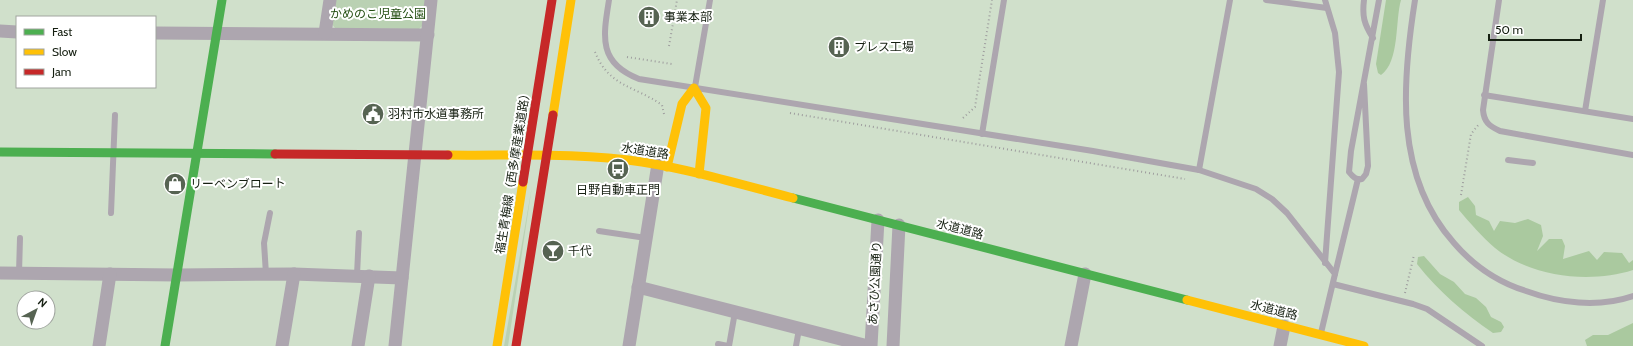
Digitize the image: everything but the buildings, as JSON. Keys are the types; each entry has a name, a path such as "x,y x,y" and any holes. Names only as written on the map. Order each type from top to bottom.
{"street":[{"path":"165,346 222,0"},
{"path":"324,33 330,0"},
{"path":"395,346 432,0"},
{"name":"福生青梅線（西多摩産業道路）","path":"497,346 552,0"},
{"path":"516,346 571,0"},
{"path":"0,32 16,32"},
{"path":"156,33 324,33 428,35"},
{"path":"629,346 646,238 663,166 682,104 694,88 706,108 699,174"},
{"name":"水道道路","path":"0,152 547,156 607,158 663,166 699,174 1364,346"},
{"name":"あさひ公園通り","path":"871,346 878,220"},
{"name":"あさひ公園通り","path":"893,346 899,225"},
{"path":"0,273 177,275 294,274 402,278"},
{"path":"99,346 110,274"},
{"path":"282,346 294,274"},
{"path":"1071,346 1085,274"},
{"path":"358,346 363,276"},
{"path":"638,287 868,346"},
{"path":"1280,346 1284,326"}],"lane":[{"path":"609,0 604,30 604,40 607,50 618,68 639,79 1199,170 1256,188 1272,199 1287,213 1335,274"},
{"path":"694,88 710,0"},
{"path":"982,134 1004,0"},
{"path":"1199,170 1230,0"},
{"path":"1266,0 1327,8"},
{"path":"1325,0 1335,33 1339,72 1325,263"},
{"path":"1359,0 1364,22 1373,38"},
{"path":"1362,15 1364,0"},
{"path":"1358,179 1349,172 1379,0"},
{"path":"1415,0 1406,87 1408,136 1414,171 1427,205 1441,229 1462,252 1488,274 1514,287 1542,297 1570,302 1599,303 1633,296"},
{"path":"1499,0 1484,95 1484,119 1490,127 1500,131 1633,155"},
{"path":"1585,111 1603,0"},
{"path":"1358,179 1362,179 1366,174 1368,166 1364,84"},
{"path":"1484,95 1633,119"},
{"path":"111,213 115,115"},
{"path":"1508,160 1533,163"},
{"path":"1321,335 1358,179"},
{"path":"266,274 264,243 270,213"},
{"path":"599,231 646,238"},
{"path":"359,233 363,276"},
{"path":"19,273 20,238"},
{"path":"1333,284 1403,301 1427,309 1482,346"},
{"path":"718,344 728,346 736,312"},
{"path":"796,346 799,328"}],"path":[{"path":"669,46 677,0"},
{"path":"963,118 975,107 992,0"},
{"path":"627,57 672,64"},
{"path":"786,113 1185,179"},
{"path":"1461,195 1471,134 1484,119"},
{"path":"1403,301 1414,255"}],"green space":[{"name":"かめのこ児童公園","path":"336,0 425,0 423,25 419,29 335,28 332,24"},
{"path":"1386,0 1401,0 1394,51 1387,69 1381,75 1378,73 1376,64"},
{"path":"532,186 508,346 504,346"},
{"path":"1468,197 1475,206 1476,215 1489,221 1494,231 1500,221 1515,223 1528,219 1541,225 1543,236 1537,251 1549,239 1562,239 1565,246 1563,259 1589,251 1597,260 1604,252 1622,253 1629,263 1633,260 1633,270 1598,277 1579,277 1561,275 1526,266 1509,258 1495,248 1481,235 1459,210 1459,202"},
{"path":"1424,256 1440,274 1454,282 1465,294 1476,298 1486,307 1491,317 1501,322 1504,327 1501,332 1493,333 1462,310 1443,293 1417,264 1418,257"},
{"path":"1633,323 1633,346 1587,346 1585,340 1593,335 1608,335"}],"traffic: fast":[{"path":"165,346 222,0"},
{"path":"0,152 275,154"},
{"path":"793,198 1187,300"}],"traffic: slow":[{"path":"553,115 571,0"},
{"path":"667,167 682,104 694,88 706,108 699,174"},
{"path":"448,155 545,155 618,159 680,169 793,198"},
{"path":"497,346 523,182"},
{"path":"1187,300 1364,346"}],"traffic: jam":[{"path":"523,182 552,0"},
{"path":"516,346 553,115"},
{"path":"275,154 448,155"}],"place":[{"name":"事業本部","path":"649,17"},
{"name":"プレス工場","path":"839,47"},
{"name":"羽村市水道事務所","path":"373,114"},
{"name":"日野自動車正門","path":"618,169"},
{"name":"リーベンブロート","path":"175,184"},
{"name":"千代","path":"553,251"}]}
